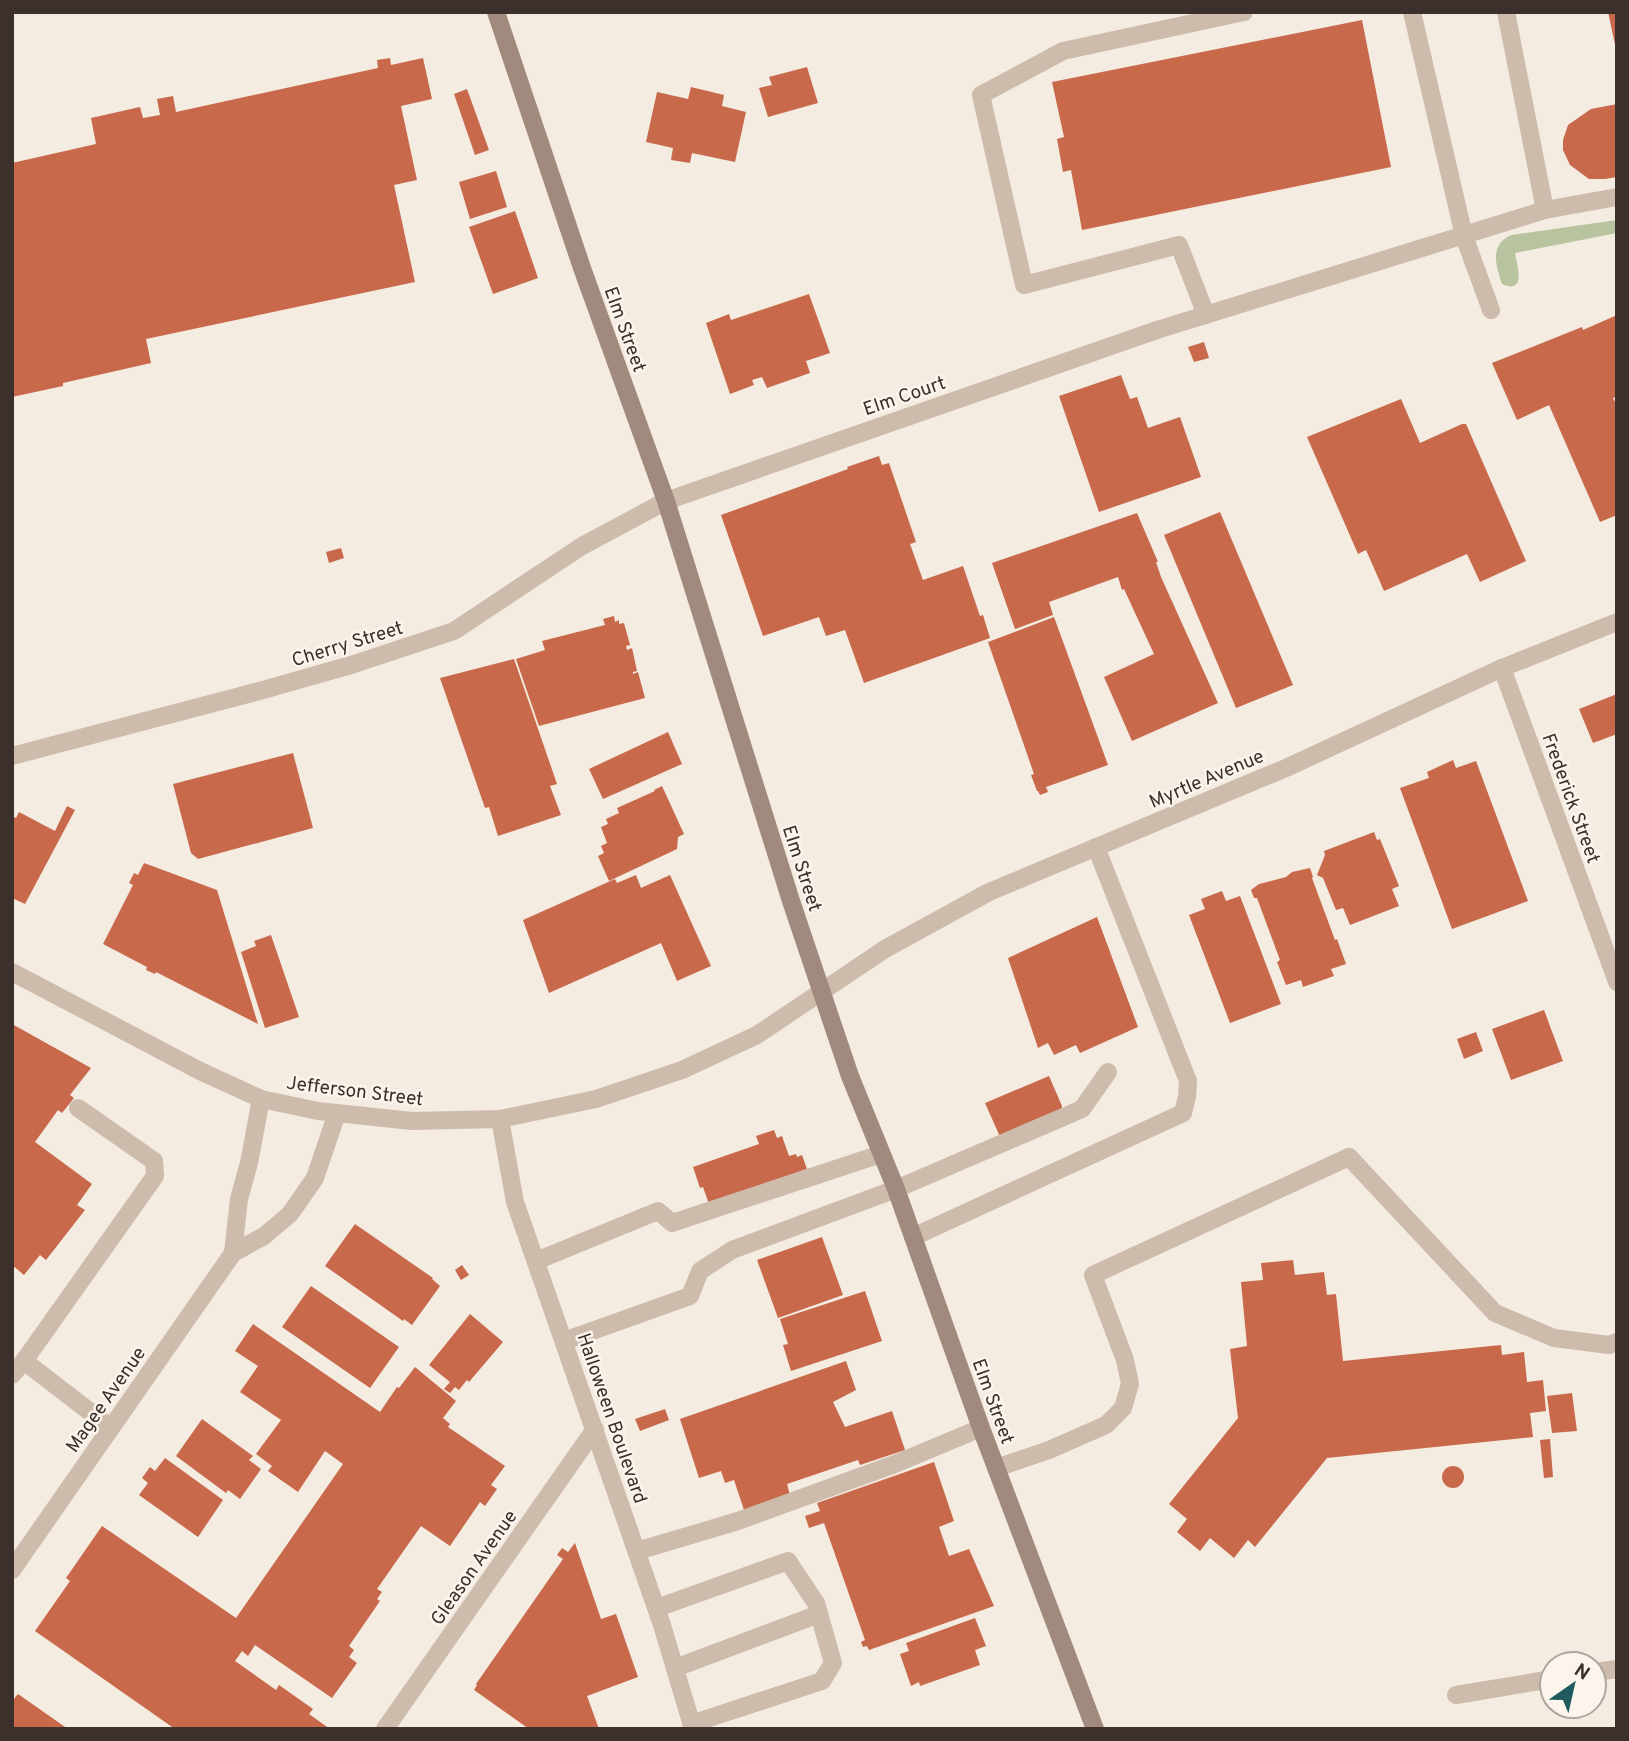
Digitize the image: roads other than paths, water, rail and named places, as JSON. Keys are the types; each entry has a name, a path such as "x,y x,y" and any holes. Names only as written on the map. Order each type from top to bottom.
{"main road":[{"name":"Elm Street","path":"496,12 582,268 666,501 791,901 850,1076 896,1189 981,1428 1095,1729"}],"street":[{"path":"1206,314 1179,245 1024,285 981,95 1063,51 1244,12"},
{"path":"1412,12 1464,236 1491,310"},
{"path":"1506,12 1545,210"},
{"name":"Elm Court","path":"666,501 1206,314 1545,210 1617,197"},
{"name":"Cherry Street","path":"12,756 301,680 454,631 582,546 666,501"},
{"name":"Myrtle Avenue","path":"821,991 885,949 989,892 1286,768 1502,668 1617,622"},
{"name":"Frederick Street","path":"1502,668 1617,982"},
{"path":"913,1237 1184,1113 1188,1081 1096,847"},
{"name":"Jefferson Street","path":"12,972 200,1071 261,1099 318,1111 412,1121 500,1119 596,1099 682,1070 757,1035 821,991"},
{"path":"564,1340 690,1296 700,1271 732,1250 896,1189 1082,1109 1108,1072"},
{"name":"Magee Avenue","path":"233,1253 239,1199 261,1099"},
{"path":"12,1375 155,1176 154,1161 78,1108"},
{"name":"Magee Avenue","path":"12,1570 233,1253 264,1237 290,1214 315,1178 337,1113"},
{"name":"Halloween Boulevard","path":"500,1119 515,1202 657,1608 692,1726"},
{"path":"536,1261 658,1211 672,1223 881,1154"},
{"path":"996,1468 1049,1450 1106,1425 1123,1408 1130,1384 1125,1360 1093,1275 1349,1157 1495,1313 1554,1338 1609,1345 1617,1342"},
{"path":"24,1361 111,1428"},
{"path":"637,1551 738,1521 895,1464 981,1428"},
{"name":"Gleason Avenue","path":"385,1729 595,1429"},
{"path":"657,1608 788,1561 816,1603 833,1663 822,1681 692,1726"},
{"path":"675,1668 819,1614"},
{"path":"1456,1695 1538,1681"}]}
